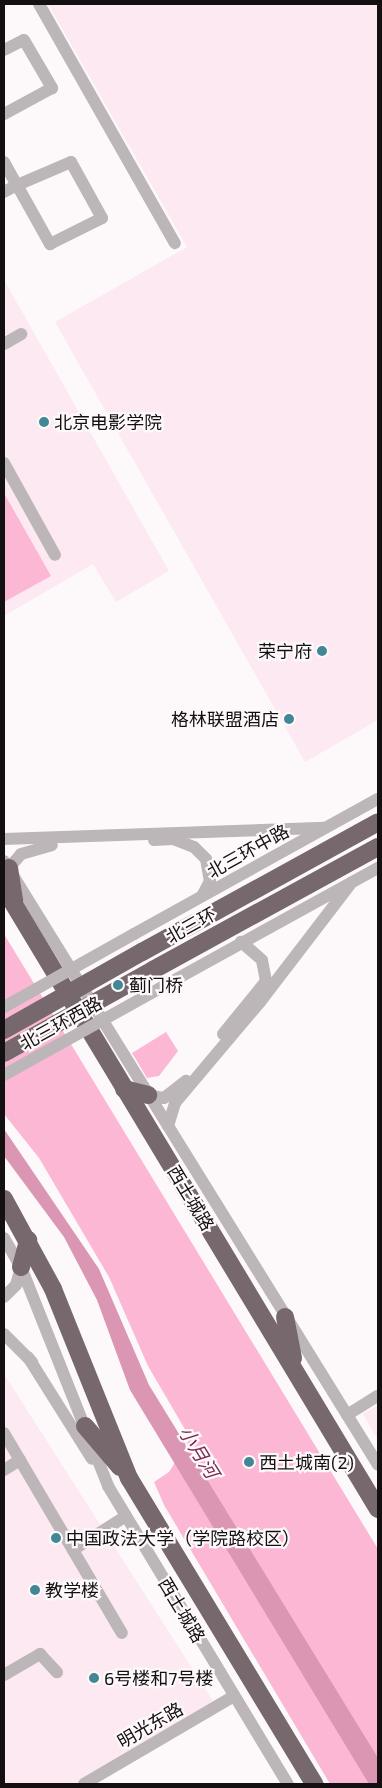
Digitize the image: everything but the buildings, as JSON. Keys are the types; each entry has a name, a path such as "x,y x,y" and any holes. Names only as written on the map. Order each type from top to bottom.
{"highway":[{"name":"北三环","path":"4,1030 378,822"},
{"name":"北三环","path":"4,1053 378,847"},
{"path":"6,864 16,908"},
{"name":"西土城路","path":"4,888 124,1089 295,1368 378,1509"},
{"path":"124,1089 148,1095"},
{"path":"4,1199 53,1289 129,1478 314,1784"},
{"path":"21,1267 28,1240"},
{"path":"285,1317 295,1368"},
{"path":"84,1426 129,1478"}],"street":[{"path":"39,4 174,242"},
{"path":"4,50 24,40 52,88 4,114"},
{"path":"4,162 17,185 50,244 102,218 71,162 17,185 4,192"},
{"path":"4,344 21,334"},
{"path":"4,463 55,555"},
{"name":"北三环中路","path":"4,1007 378,800"},
{"path":"4,839 325,828"},
{"path":"6,864 40,846 173,839 194,846 206,859 210,881 202,897"},
{"name":"西土城路","path":"6,864 378,1465"},
{"path":"148,1095 164,1098 185,1082 266,981 262,960 242,942 378,868"},
{"path":"168,1126 175,1103 260,1002 352,882"},
{"name":"北三环西路","path":"4,1075 242,942"},
{"name":"西土城路","path":"4,1238 21,1267 108,1486 288,1784"},
{"path":"4,1297 16,1285 21,1267"},
{"path":"4,1334 28,1357 84,1426"},
{"path":"28,1357 108,1486"},
{"path":"347,1415 378,1396"},
{"path":"4,1433 122,1632"},
{"path":"4,1470 20,1460"},
{"path":"73,1550 126,1516"},
{"path":"4,1675 40,1654 57,1672"},
{"name":"明光东路","path":"84,1784 234,1696"}],"shaded area":[{"path":"48,4 378,4 378,720 305,762 55,322 187,247"},
{"name":"北京电影学院","path":"4,280 169,571 116,602 93,564 4,616"},
{"path":"4,493 51,576 4,602"},
{"path":"4,934 378,1549 378,1784 330,1784 164,1505 154,1482 169,1472 190,1438 148,1366 109,1277 39,1158 4,1114"},
{"path":"166,1032 178,1051 159,1076 147,1078 132,1053"},
{"path":"4,1129 99,1269 149,1385 378,1758 378,1784 369,1784 130,1390 97,1300 64,1237 4,1156"},
{"name":"中国政法大学（学院路校区）","path":"4,1374 213,1701 75,1784 4,1784"},
{"path":"378,1405 378,1440 363,1414"}],"place":[{"name":"北京电影学院","path":"44,422"},
{"name":"荣宁府","path":"322,651"},
{"name":"格林联盟酒店","path":"289,719"},
{"name":"蓟门桥","path":"118,985"},
{"name":"西土城南(2)","path":"249,1462"},
{"name":"中国政法大学（学院路校区）","path":"56,1538"},
{"name":"教学楼","path":"35,1590"},
{"name":"6号楼和7号楼","path":"94,1678"}],"water label":[{"name":"小月河","path":"199,1452"}]}
